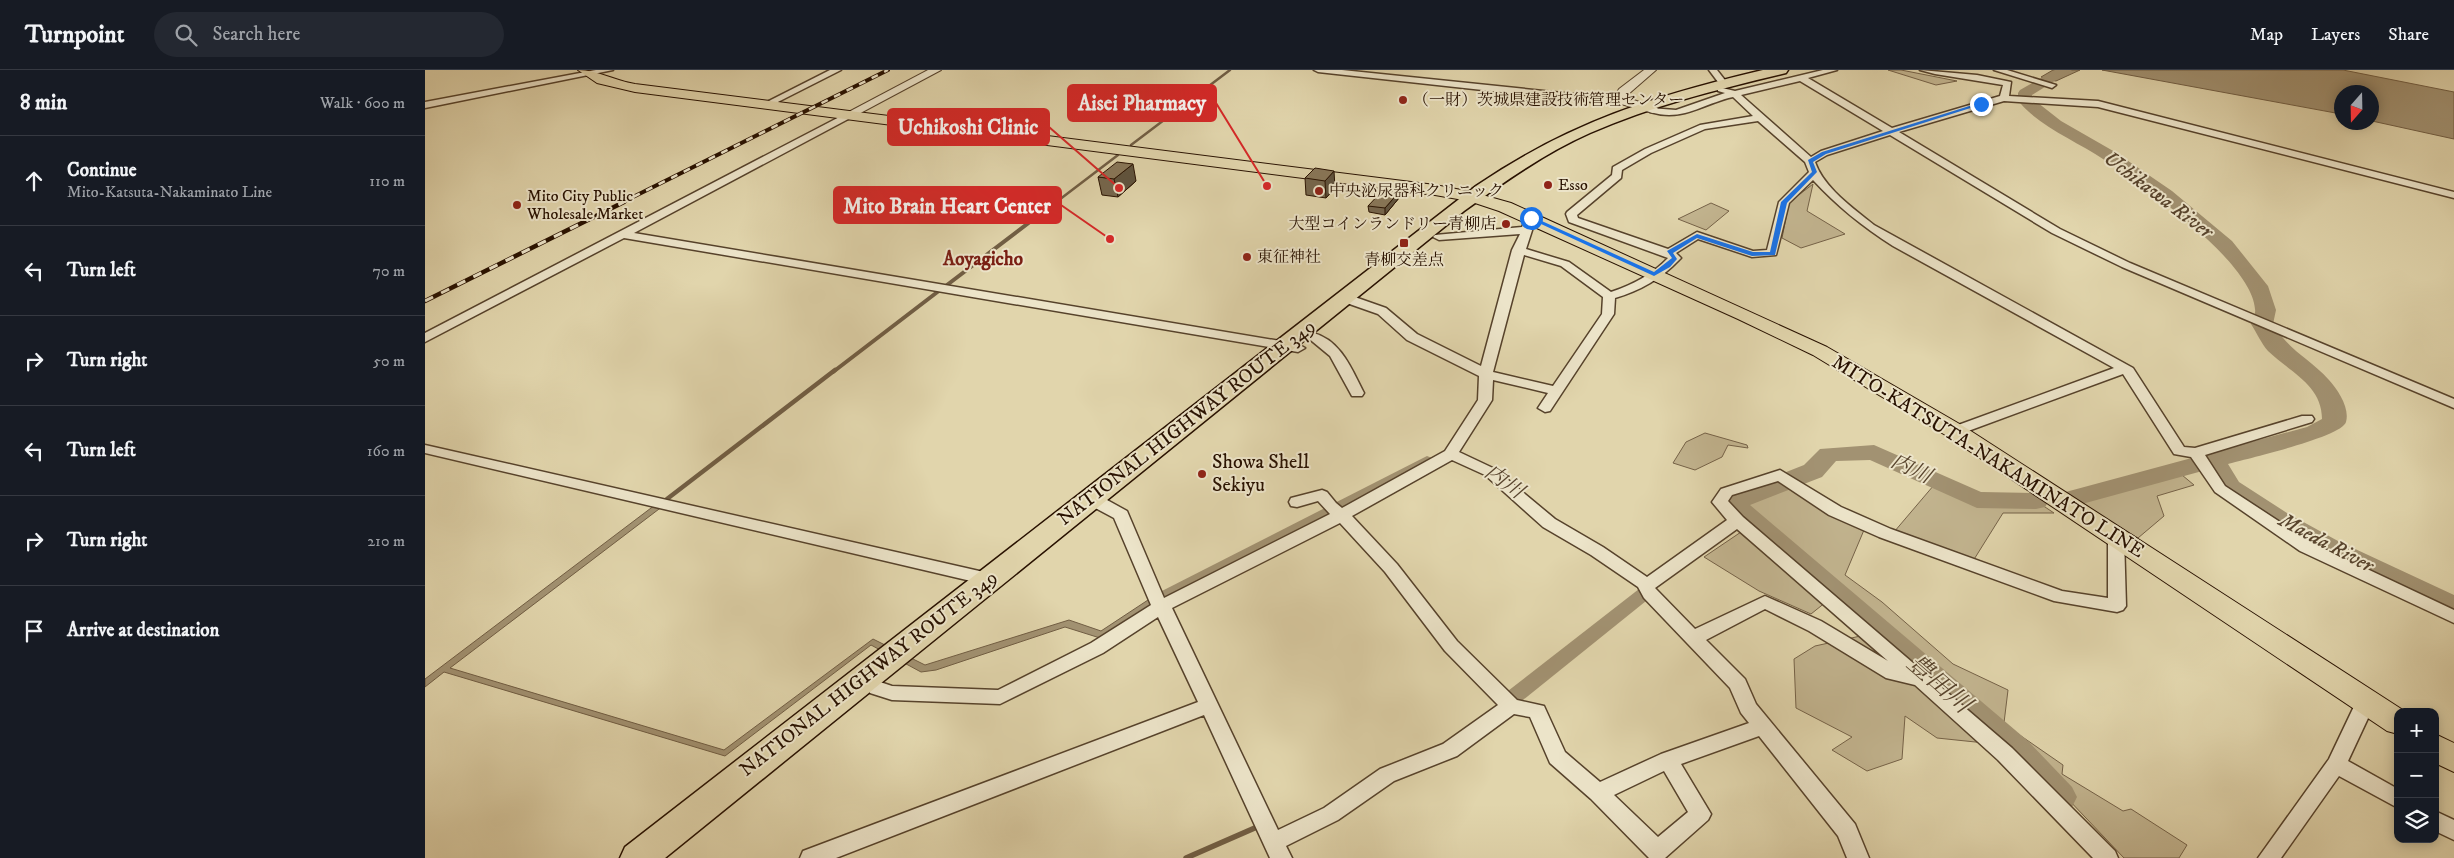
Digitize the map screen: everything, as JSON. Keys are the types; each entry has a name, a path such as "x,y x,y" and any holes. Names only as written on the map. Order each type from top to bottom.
{"highway":[{"name":"NATIONAL HIGHWAY ROUTE 349","path":"665,858 877,688 1098,502 1299,344 1351,299 1478,199 1570,144 1648,109 1781,70"},
{"name":"NATIONAL HIGHWAY ROUTE 349","path":"1723,86 1799,74"},
{"name":"NATIONAL HIGHWAY ROUTE 349","path":"1351,299 1439,237 1478,199"},
{"name":"NATIONAL HIGHWAY ROUTE 349","path":"637,858 988,579 1098,502"}],"main road":[{"name":"MITO-KATSUTA-NAKAMINATO LINE","path":"587,72 599,79 624,86 1443,191 1478,199 1528,224 1654,274 1820,352 1955,431 2394,719"},
{"path":"2439,749 2454,759"}],"street":[{"path":"425,105 587,72 609,70"},
{"path":"765,105 837,70"},
{"path":"425,338 936,70"},
{"path":"1318,70 1602,100 1621,100 1666,114 1677,113 1698,104 1799,74 1833,70"},
{"path":"1621,100 1619,98 1623,92 1651,70"},
{"path":"1713,70 1723,86 1736,94 1740,101 1812,167 1823,187 1870,227 1897,244 2099,352 2128,371 2179,451 2198,455 2307,419"},
{"path":"1924,70 1959,77 1984,78 2008,84 2004,98"},
{"path":"1998,70 2052,84"},
{"path":"1799,74 2056,231 2126,265 2454,404"},
{"path":"1669,253 1697,236 1752,254 1772,254 1784,202 1824,153 2004,98 2098,104 2454,195"},
{"path":"1518,250 1565,264 1609,296 1620,294 1668,266 1675,258 1669,253 1573,220 1571,214 1617,176 1617,169 1648,151 1703,127 1760,118"},
{"path":"877,688 892,693 1001,697 1097,648 1162,606 1336,511 1451,454 1485,400 1486,374 1518,250 1528,224 1439,237"},
{"path":"623,234 1299,344 1327,343 1335,350 1357,393"},
{"path":"1545,408 1608,314 1609,296"},
{"path":"1351,299 1382,311 1413,337 1486,374 1556,391"},
{"path":"1955,431 2120,370 2128,371"},
{"path":"425,448 988,579"},
{"path":"1451,454 1490,472 1549,523 1597,551 1646,586 1650,594 1739,684 1748,708 1847,831 1858,858"},
{"path":"2198,455 2220,489 2306,547 2454,617"},
{"path":"2107,858 2005,754 1737,521 1720,502 1726,492 1780,475 1835,511 1885,533 2059,597 2117,606 2116,536"},
{"path":"1297,502 1322,495 1391,568 1451,646 1511,706 1537,711 1557,757 1598,793 1660,854 1701,814 1668,760"},
{"path":"1098,502 1121,515 1155,599 1162,606 1277,850 1387,775 1450,750 1511,706"},
{"path":"1646,586 1737,521"},
{"path":"1693,638 1765,602 1815,626 1893,673 1921,680"},
{"path":"2269,858 2336,764 2366,701"},
{"path":"811,858 1210,705"},
{"path":"1598,793 1668,760 1763,726"},
{"path":"2336,764 2396,798"},
{"path":"2439,822 2454,831"}],"shaded area":[{"path":"1888,70 1901,70 1957,81 1936,85"},
{"path":"2053,70 2080,70 2056,81 2049,80 2039,83 2047,79 2041,77"},
{"path":"2102,70 2343,70 2454,92 2454,139 2379,123 2379,85 2334,85 2334,113"},
{"path":"1813,184 1807,211 1845,234 1801,248 1782,238 1790,198 1800,194"},
{"path":"1711,203 1729,211 1706,230 1678,219"},
{"path":"1705,433 1747,445 1748,448 1728,445 1722,457 1695,470 1673,463 1686,442"},
{"path":"2182,475 2194,485 2157,496 2164,516 2138,538 2076,501"},
{"path":"1934,485 1978,503 2042,505 2054,513 2003,513 1973,561 1894,532"},
{"path":"1788,487 1826,511 1864,530 1845,575 1882,602 1953,664 2008,690 2003,731 1939,679 1742,505"},
{"path":"655,505 663,506 450,668 724,750 873,639 925,665 1069,620 1101,631 1148,600 1155,607 1100,638 1065,627 936,670 921,672 871,645 725,756 444,672 425,687 425,679"},
{"path":"1741,532 1826,602 1811,614 1759,591 1704,557"},
{"path":"1865,635 1985,743 1937,738 1905,716 1902,759 1867,771 1832,750 1852,737 1796,708 1794,659 1815,646"},
{"path":"2008,727 2063,765 2062,774 2123,811 2131,809 2187,845 2179,858 2124,858 2007,735"}],"building":[{"path":"1117,162 1133,164 1114,179 1098,177"},
{"path":"1315,168 1334,171 1325,181 1305,178"},
{"path":"1383,190 1399,192 1385,208 1368,206"}],"waterway":[{"path":"1131,145 1230,70"},
{"name":"Uchikawa River","path":"2065,70 2025,93 2026,101 2056,124 2109,155 2166,195 2225,245 2258,286 2266,310 2262,324 2274,344 2314,377 2330,397 2334,408 2334,422 2316,432 2213,460"},
{"path":"1055,203 1118,155"},
{"path":"947,285 1056,202"},
{"path":"833,372 940,290"},
{"path":"667,499 835,370"},
{"name":"内川","path":"1791,479 1813,471 1829,454 1874,452 1977,500 2036,501"},
{"name":"Uchikawa River","path":"2071,499 2213,460"},
{"name":"Maeda River","path":"2213,460 2229,487 2278,519 2328,548 2454,607"},
{"path":"1162,598 1427,461"},
{"name":"豊田川","path":"1786,481 1731,503 2016,751 2060,797"},
{"path":"1511,699 1645,593"},
{"path":"1186,858 1257,827"}],"railway":[{"path":"621,203 888,70"},
{"path":"425,301 624,202"}],"place":[{"name":"（一財）茨城県建設技術管理センター","path":"1403,100"},
{"name":"Esso","path":"1548,185"},
{"name":"Aisei Pharmacy","path":"1267,186"},
{"name":"Uchikoshi Clinic","path":"1119,188"},
{"name":"中央泌尿器科クリニック","path":"1319,191"},
{"name":"Mito City Public Wholesale Market","path":"517,205"},
{"name":"大型コインランドリー青柳店","path":"1506,224"},
{"name":"Mito Brain Heart Center","path":"1110,239"},
{"name":"青柳交差点","path":"1404,243"},
{"name":"東征神社","path":"1247,257"},
{"name":"Showa Shell Sekiyu","path":"1202,474"}],"district":[{"name":"Aoyagicho","path":"983,259"}],"route":[{"path":"1531,218 1654,274 1668,266 1675,258 1669,253 1697,236 1752,254 1772,254 1784,202 1815,172 1810,162 1824,153 1981,104"}]}
